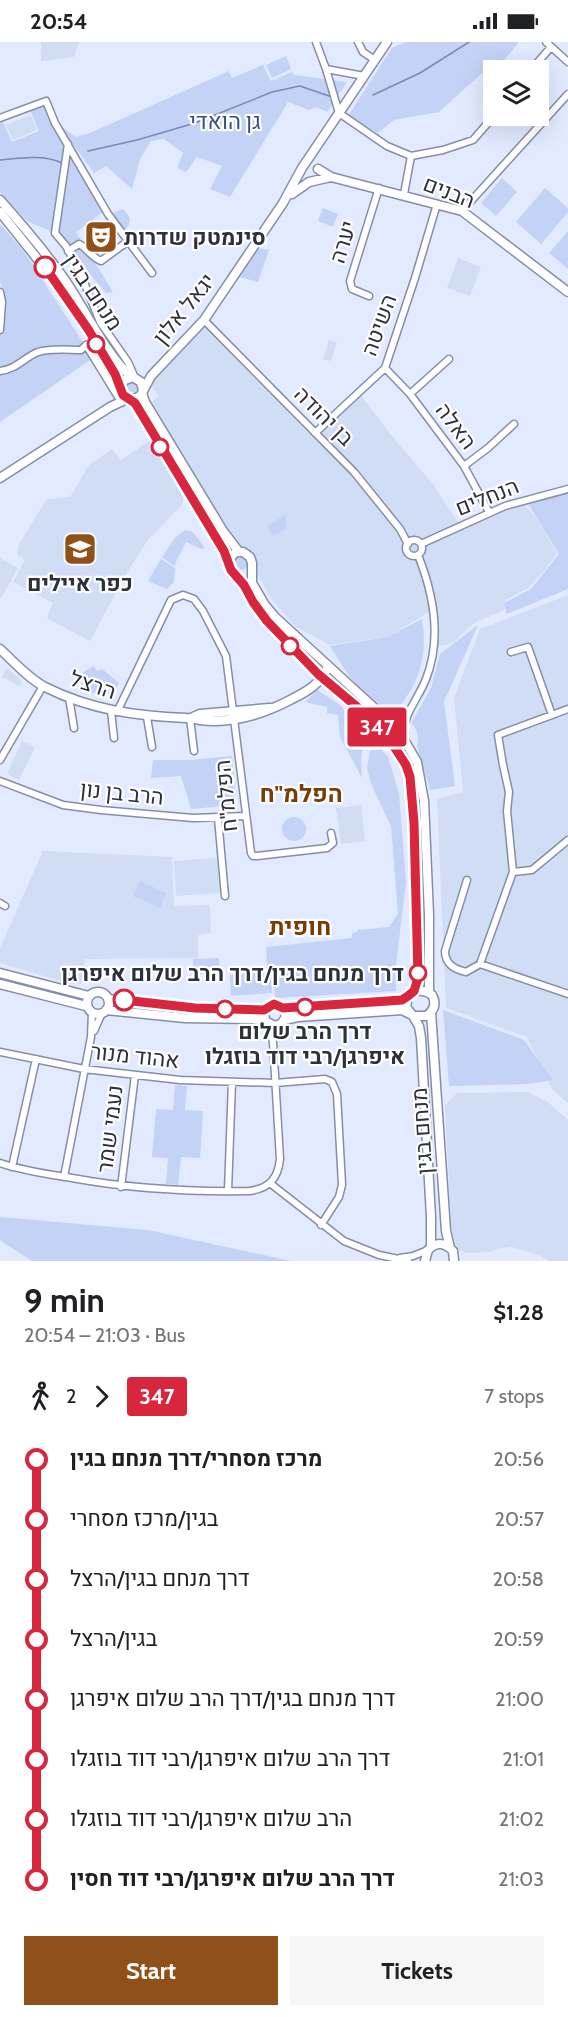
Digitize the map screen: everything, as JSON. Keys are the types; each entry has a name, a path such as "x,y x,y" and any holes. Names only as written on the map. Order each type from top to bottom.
{"main road":[{"name":"יגאל אלון","path":"142,392 152,376 204,320 387,42"},
{"name":"יגאל אלון","path":"317,168 320,142"},
{"path":"311,164 317,168 319,175 312,181 304,180 303,169 311,164"},
{"name":"הבנים","path":"317,168 332,177 405,194 462,211 568,292"},
{"name":"הבנים","path":"312,181 332,177"},
{"name":"יגאל אלון","path":"283,202 312,181"},
{"name":"מנחם בגין","path":"0,200 38,244 68,284 117,361 135,378"},
{"name":"מנחם בגין","path":"0,212 44,265 90,343 224,551 228,562"},
{"name":"יגאל אלון","path":"135,378 152,376"},
{"path":"0,478 110,407 124,395 124,380 135,378 142,385 145,402 223,531 239,552"},
{"path":"124,395 138,398 142,392"},
{"path":"411,1015 405,1003 418,978 418,918 413,798 408,771 393,745 382,741 380,731 369,717 320,676 267,621 231,570 228,562 232,555 239,552 246,553 250,557 252,583 265,605 328,668 374,709 400,724 417,762 424,801 429,915 429,993"},
{"path":"236,575 246,574 251,568"},
{"name":"הרצל","path":"0,649 43,686 114,711 147,717 201,720 262,713 302,694 328,668"},
{"path":"380,731 383,724 392,721"},
{"path":"393,745 403,734"},
{"path":"0,973 89,996 99,992 108,999 195,1008 264,1010 274,1004 283,1008 402,1000 423,990 429,993 435,1002 431,1012 422,1017 402,1010 298,1017 275,1026 243,1018 185,1018 97,1011 0,984"},
{"path":"89,996 97,1011"},
{"path":"97,1011 109,1004 108,999"},
{"path":"283,1008 286,1015 283,1022"},
{"path":"264,1010 267,1023"},
{"name":"מנחם בגין","path":"431,1012 446,1231 454,1261"},
{"name":"מנחם בגין","path":"411,1015 419,1026 422,1038 431,1217 429,1248 425,1261"},
{"path":"429,1248 441,1244 450,1248"}],"street":[{"path":"316,42 339,113 387,146 411,156 443,150 473,140 485,126"},
{"path":"358,42 363,52 375,60"},
{"path":"538,60 548,44 568,62"},
{"path":"326,69 364,76"},
{"path":"462,211 568,94"},
{"path":"0,118 46,101 55,123 108,214 152,273"},
{"path":"68,144 55,233 82,277 100,322 128,362 135,378"},
{"path":"405,194 411,156"},
{"name":"יערה","path":"369,296 352,290 350,281 379,188"},
{"name":"השיטה","path":"315,433 385,368 415,278 436,204"},
{"path":"68,251 79,244 94,258 101,261 127,242"},
{"path":"0,292 2,302 0,330"},
{"name":"בן יהודה","path":"204,320 360,480 400,529 408,544"},
{"path":"0,371 17,365 38,353 49,350 81,350 90,343"},
{"path":"410,394 449,359"},
{"name":"האלה","path":"385,368 410,394 464,466 489,512"},
{"path":"464,466 514,424"},
{"name":"הנחלים","path":"421,544 489,512 568,489"},
{"path":"414,540 421,544 422,549 418,555 413,556 407,549 408,544 414,540"},
{"path":"403,734 412,704 425,681 432,660 435,621 432,599 418,555"},
{"name":"הפלמ\"ח","path":"114,711 171,600 183,595 194,599 203,611 226,656 251,853 253,856 327,848 333,843 331,833"},
{"path":"511,652 528,646 552,715"},
{"path":"0,760 43,686"},
{"path":"69,697 74,728"},
{"path":"392,721 412,704"},
{"path":"467,880 445,951 445,958 451,966 466,972 480,964 513,872 507,811 509,792 498,735 568,709"},
{"path":"114,711 114,738"},
{"path":"147,717 152,747"},
{"path":"190,718 194,751"},
{"name":"הרב בן נון","path":"0,781 63,805 136,814 218,818 245,816"},
{"path":"218,818 225,896"},
{"path":"513,872 532,870 568,840"},
{"path":"480,964 568,994"},
{"path":"64,1177 97,1011"},
{"path":"273,1042 283,1022"},
{"path":"0,1163 121,1187 174,1191 250,1191 271,1184 279,1172 280,1159 273,1042 267,1023"},
{"name":"אהוד מנור","path":"0,1052 84,1069 180,1080 275,1083 325,1079 336,1088 339,1102 342,1185 339,1197 321,1225"},
{"path":"12,1167 36,1059"},
{"name":"נעמי שמר","path":"121,1187 135,1075"},
{"path":"228,1191 232,1082"},
{"path":"271,1184 321,1225 354,1247 408,1261"},
{"path":"394,1258 413,1256 429,1248"}],"shaded area":[{"path":"41,42 79,42 74,57 41,61"},
{"path":"31,115 37,130 13,140 6,125"},
{"path":"458,258 481,267 470,296 447,288"},
{"path":"205,327 314,435 359,393 432,483 460,525 522,503 538,520 557,553 528,588 504,601 506,609 474,623 456,640 446,645 438,646 436,608 387,637 330,645 296,627 272,600 258,575 254,557 234,542 150,404 159,396 150,384"},
{"path":"329,340 337,343 331,361 323,359"},
{"name":"כפר איילים","path":"151,440 183,497 182,505 147,541 123,579 90,641 47,618 53,603 13,582 25,560 17,554 19,544 47,499 70,497 89,465 112,449 121,460"},
{"path":"0,558 18,568 1,599 0,598"},
{"path":"568,595 568,1103 552,1089 527,1037 446,1008 437,799 463,792 454,698 480,629"},
{"path":"7,668 22,681 19,686 2,677"},
{"path":"22,741 35,747 19,780 7,774"},
{"path":"361,805 365,841 341,844 336,808"},
{"path":"43,851 172,857 174,906 210,905 211,933 198,935 198,958 85,959 81,984 71,984 0,963 0,948"},
{"path":"217,858 220,893 176,896 174,861"},
{"path":"528,1092 549,1103 568,1120 568,1261 549,1261 539,1255 512,1247 490,1252 467,1253 458,1249 452,1240 445,1105 457,1093"}],"green space":[{"path":"406,42 519,42 504,60 483,60 483,73 439,112 394,120 378,133 348,116 392,48"},
{"path":"286,56 291,69 272,78 266,65"},
{"name":"גן הואדי","path":"263,65 271,81 292,72 294,75 347,82 327,112 316,107 309,110 288,102 230,197 210,189 222,166 197,157 186,172 177,168 183,153 164,139 151,141 140,159 132,189 106,166 94,173 59,125 76,137 90,133 229,71 232,78"},
{"path":"46,106 57,131 103,212 76,232 113,292 106,293 55,233 27,221 0,192 0,115 12,142 39,131 30,110"},
{"path":"502,178 517,192 496,216 481,203"},
{"path":"545,188 568,208 568,212 541,244 516,222"},
{"path":"323,208 338,214 333,227 318,221"},
{"path":"123,209 130,218 129,225 124,231 112,213"},
{"path":"0,224 23,250 93,358 0,422 0,335 3,330 4,292 0,281"},
{"path":"568,231 568,269 549,253"},
{"path":"258,248 269,250 258,282 240,277"},
{"path":"137,381 139,391 133,397 125,394 123,384"},
{"path":"568,493 568,589 507,614 504,603 531,589 559,554 527,502"},
{"path":"285,515 287,528 273,536 267,526"},
{"path":"185,530 193,532 205,548 201,549 186,542 174,566 162,557 175,538"},
{"path":"241,556 246,558 248,563 246,568 241,570 236,568 234,563 236,558"},
{"path":"161,559 175,568 174,582 167,589 148,581"},
{"path":"422,619 424,646 419,671 409,693 392,715 364,694 330,646 387,637"},
{"path":"478,625 444,702 455,786 430,790 417,746 417,733 411,723 431,688 440,654"},
{"path":"94,666 97,671 102,669 119,683 114,694 87,693 82,686 83,672"},
{"path":"317,690 340,705 365,734 361,759 362,778 340,737 338,715 327,713 327,707 305,702"},
{"path":"391,724 399,732 391,740 383,732"},
{"path":"381,749 388,757 399,793 406,882 396,965 396,991 275,998 273,971 267,969 266,947 352,938 352,933 357,930 389,927 398,914 391,826 372,786 367,768 370,751"},
{"path":"232,756 236,805 191,809 181,776 151,778 153,760 190,760"},
{"path":"294,817 299,818 305,824 305,834 299,840 294,841 289,840 283,834 282,829 283,824 289,818"},
{"path":"140,881 166,893 160,908 133,896"},
{"path":"219,958 220,973 193,974 193,959"},
{"path":"271,972 272,993 231,996 230,975"},
{"path":"443,1010 524,1040 553,1080 528,1084 449,1086"},
{"path":"175,1085 187,1086 185,1110 203,1111 200,1158 181,1157 178,1185 166,1184 168,1158 152,1157 156,1109 173,1110"},
{"path":"0,1217 148,1230 291,1261 32,1261 0,1240"}],"waterway":[{"path":"373,95 420,73 469,42"},
{"path":"88,151 195,123 272,92 300,86 329,96"},
{"path":"0,160 40,158 64,164"}],"bus line":[{"name":"347","path":"45,267 88,329 115,374 121,386 121,392 135,403 224,551 232,572 244,585 267,621 285,641 318,674 369,717 380,731 384,742 397,749 410,777 413,798 418,978 414,991 408,996 402,1000 283,1008 274,1004 264,1010 195,1008 124,1000"}],"place":[{"name":"סינמטק שדרות","path":"101,237"},
{"name":"כפר איילים","path":"80,549"},
{"name":"דרך מנחם בגין/דרך הרב שלום איפרגן","path":"418,973"},
{"name":"דרך הרב שלום איפרגן/רבי דוד בוזגלו","path":"305,1007"}],"district":[{"name":"הפלמ\"ח","path":"301,793"},
{"name":"חופית","path":"300,926"}]}
